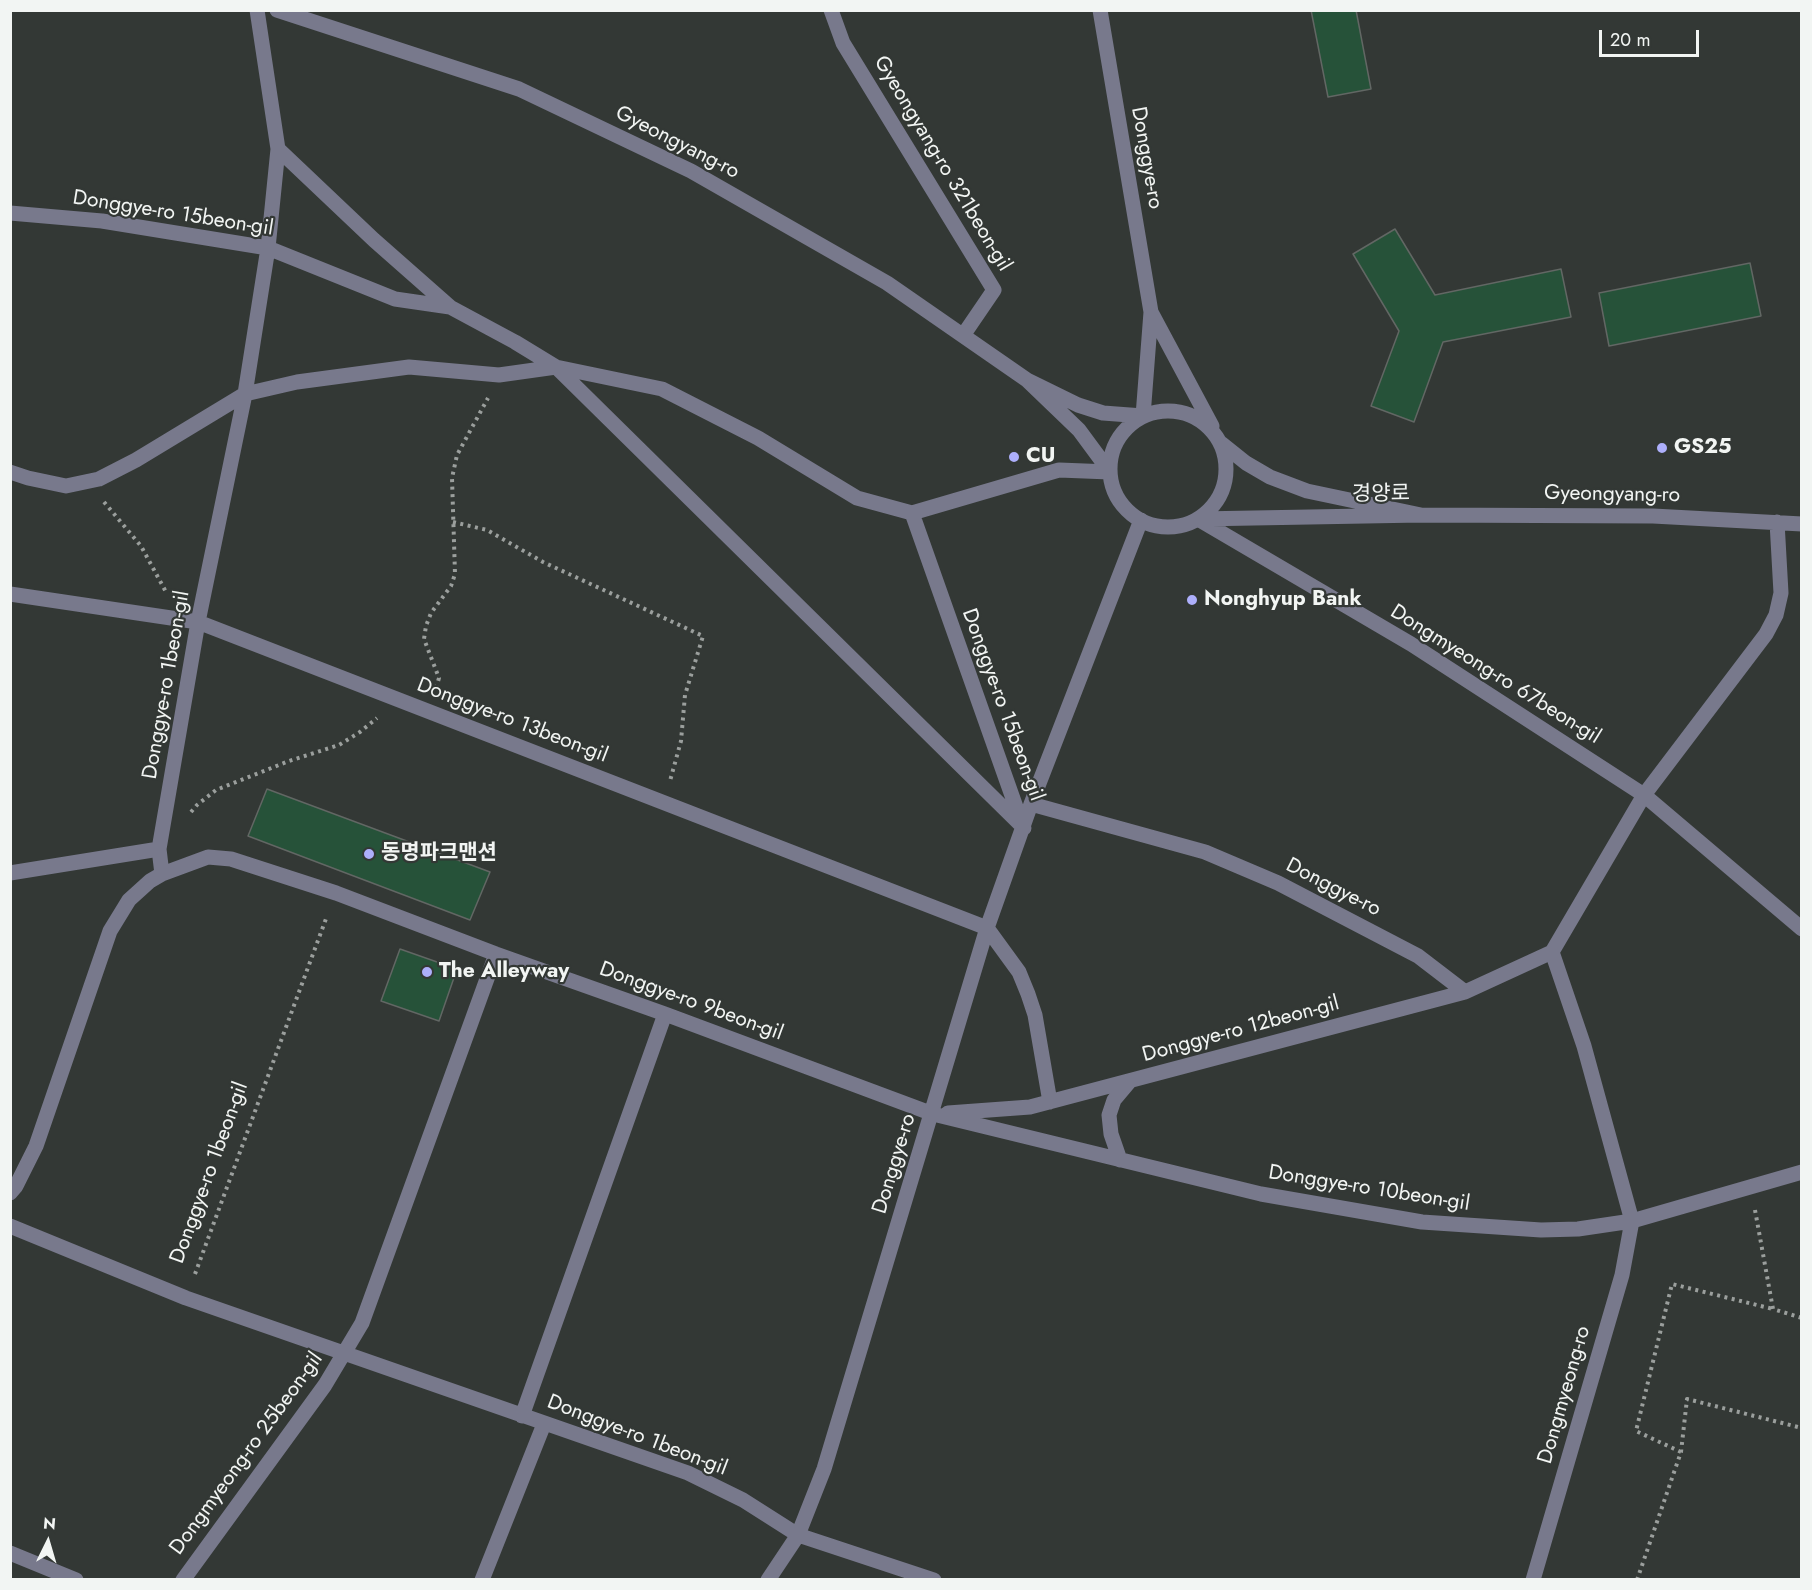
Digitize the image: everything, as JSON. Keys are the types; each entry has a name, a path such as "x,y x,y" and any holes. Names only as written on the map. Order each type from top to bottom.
{"street":[{"name":"Donggye-ro 1beon-gil","path":"162,874 159,849 198,622 245,394 268,248 278,149 257,10"},
{"name":"Gyeongyang-ro","path":"277,10 297,14 519,89 691,171 887,283 964,334 1027,380"},
{"name":"Gyeongyang-ro 321beon-gil","path":"831,10 843,43 994,290 964,334"},
{"name":"Donggye-ro","path":"1100,10 1151,312"},
{"path":"278,149 374,240 450,307"},
{"name":"Donggye-ro 15beon-gil","path":"10,213 102,221 268,248 396,299 450,307 515,342 556,368 1024,828"},
{"path":"1027,380 1078,405 1103,413 1143,416 1151,312"},
{"path":"1151,312 1218,439 1226,459 1226,477 1221,494 1212,508 1198,519"},
{"name":"Donggye-ro 15beon-gil","path":"245,394 297,382 409,367 499,375 556,368 663,388 758,438 857,498 912,513 1024,828"},
{"path":"1027,380 1079,430 1110,472"},
{"path":"10,472 66,486 113,473 245,394"},
{"name":"경양로","path":"1175,410 1198,418 1246,463 1270,477 1307,491 1421,515 1198,519 1184,525 1170,527 1155,525 1141,520 1123,506 1114,490 1110,472 1111,455 1118,439 1129,425 1143,416 1159,411 1175,410"},
{"path":"912,513 1059,470 1110,472"},
{"name":"Gyeongyang-ro","path":"1421,515 1653,516 1802,524"},
{"name":"Dongmyeong-ro 67beon-gil","path":"1198,519 1411,644 1644,795 1802,929"},
{"name":"Donggye-ro","path":"798,1535 824,1468 933,1114 987,927 1031,804 1141,520"},
{"path":"1632,1221 1584,1046 1552,952 1644,795 1766,634 1776,615 1782,577 1777,522"},
{"name":"Donggye-ro 13beon-gil","path":"10,594 198,622 987,927"},
{"name":"Donggye-ro","path":"1031,804 1205,852 1278,883 1418,956 1465,992"},
{"path":"10,873 159,849"},
{"name":"Donggye-ro 9beon-gil","path":"162,874 208,857 231,859 336,893 933,1114"},
{"path":"10,1193 16,1186 36,1146 110,931 129,900 150,881 162,874"},
{"path":"987,927 1019,972 1028,994 1035,1016 1050,1102"},
{"name":"Donggye-ro 12beon-gil","path":"933,1114 1030,1107 1050,1102 1465,992 1552,952"},
{"path":"346,1352 362,1323 496,954"},
{"name":"Donggye-ro 1beon-gil","path":"522,1416 665,1014"},
{"path":"1120,1160 1111,1134 1109,1115 1114,1100 1130,1081"},
{"name":"Donggye-ro 10beon-gil","path":"933,1114 1260,1194 1422,1222 1541,1230 1578,1229 1632,1221 1802,1172"},
{"name":"Dongmyeong-ro","path":"1533,1580 1622,1275 1632,1221"},
{"name":"Donggye-ro 1beon-gil","path":"10,1226 186,1298 688,1473 743,1500 798,1535"},
{"name":"Dongmyeong-ro 25beon-gil","path":"183,1580 325,1385 346,1352"},
{"path":"482,1580 544,1424"},
{"path":"768,1580 798,1535 934,1580"},
{"path":"10,1552 76,1580"}],"path":[{"path":"428,711 439,678 424,639 426,626 431,613 451,586 455,574 452,478 457,455 499,375"},
{"path":"88,481 141,546 180,620"},
{"path":"453,522 487,530 543,562 703,636 685,696 681,741 673,774 663,801"},
{"path":"189,814 216,790 339,744 360,732 376,720 389,696"},
{"name":"Donggye-ro 1beon-gil","path":"186,1298 336,893"},
{"path":"1751,1186 1773,1309"},
{"path":"1681,1452 1636,1431 1672,1284 1802,1318"},
{"path":"1637,1580 1681,1452 1687,1399 1802,1428"}],"building":[{"path":"1311,10 1356,10 1371,89 1328,97"},
{"path":"1395,229 1435,295 1561,269 1571,317 1443,342 1414,422 1371,406 1399,331 1353,254"},
{"path":"1750,263 1761,316 1609,346 1599,293"},
{"name":"동명파크맨션","path":"267,789 490,872 470,920 248,836"},
{"path":"400,949 457,969 439,1021 381,1001"}],"place":[{"name":"GS25","path":"1662,448"},
{"name":"CU","path":"1014,457"},
{"name":"Nonghyup Bank","path":"1192,600"},
{"name":"동명파크맨션","path":"369,854"},
{"name":"The Alleyway","path":"427,972"}]}
